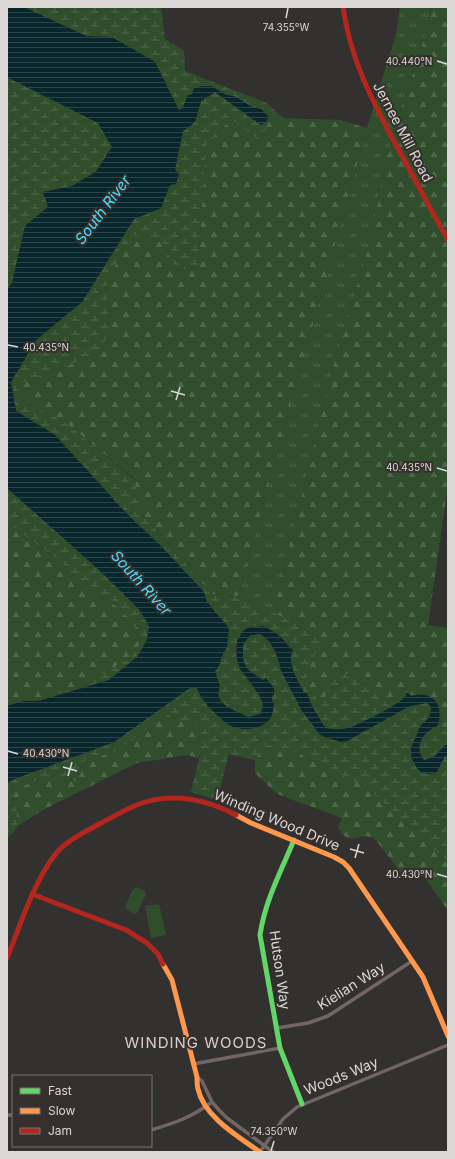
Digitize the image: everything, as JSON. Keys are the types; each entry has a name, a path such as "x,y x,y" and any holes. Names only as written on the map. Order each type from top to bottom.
{"street":[{"name":"Jernee Mill Road","path":"343,7 352,54 364,83 384,124 448,240"},
{"name":"Winding Wood Drive","path":"7,958 36,885 45,868 67,843 82,833 139,804 154,800 180,798 207,802 251,823 334,856 347,865 412,961 427,986 448,1036"},
{"name":"Hutson Way","path":"294,840 266,907 261,928 261,942 280,1048 302,1104"},
{"path":"32,894 126,930 147,943 158,954 172,980 193,1064 198,1077 202,1081 212,1102 228,1118 273,1152"},
{"name":"Kielian Way","path":"277,1028 308,1023 328,1016 412,961"},
{"name":"Woods Way","path":"260,1152 286,1116 302,1104 448,1045"},
{"path":"193,1064 280,1048"},
{"path":"198,1077 197,1083 199,1092 206,1106 222,1124 260,1152"},
{"path":"152,1130 192,1116 212,1102"}],"green space":[{"path":"24,7 161,7 165,39 184,51 185,71 267,103 283,118 269,120 260,141 231,119 206,145 198,267 177,270 160,240 133,235 107,280 109,333 100,353 19,384 22,400 65,422 134,479 143,515 212,594 238,596 322,635 304,685 322,703 338,669 361,683 389,704 403,697 407,690 411,695 421,693 432,697 441,707 441,726 448,730 448,745 445,745 436,755 431,758 424,760 420,755 419,746 423,737 434,727 440,707 417,695 411,696 407,692 400,702 357,725 341,729 325,728 311,704 307,693 304,693 294,672 291,661 293,650 278,635 263,628 253,626 244,630 237,643 236,652 240,667 261,698 261,714 248,717 229,708 221,702 218,694 219,686 215,671 218,668 227,646 228,627 207,602 204,592 160,545 127,514 55,435 16,411 11,382 36,340 82,302 134,219 161,208 175,169 183,131 195,122 201,101 215,92 261,125 261,109 252,107 234,96 226,95 211,86 187,96 183,108 179,111 155,62 112,37 86,36"},
{"path":"400,7 432,7 420,53 394,128 393,140 388,152 369,245 336,356 273,613 238,596 367,128 396,34"},
{"path":"432,7 448,7 448,485 428,625 448,628 448,730 441,726 442,719 416,694 403,697 389,704 339,669 323,704 304,685 273,613 336,356 369,245 388,152 393,140 394,128 420,53"},
{"path":"7,77 98,123 112,147 96,171 72,186 43,192 48,207 25,226 12,283 7,289"},
{"path":"283,118 340,120 367,128 238,596 212,594 143,515 134,478 65,422 22,400 19,384 100,353 109,333 107,280 133,234 160,240 177,270 198,267 206,145 231,119 260,141 269,120"},
{"path":"7,488 97,568 139,609 149,626 147,640 137,657 109,680 39,701 86,684 131,657 141,642 132,621 108,599 90,594 75,582 61,560 50,554 7,522"},
{"path":"7,522 50,554 61,560 75,582 90,594 108,599 132,621 141,642 131,657 86,684 39,701 24,701 7,706"},
{"path":"259,634 270,643 280,666 307,714 321,735 327,738 337,741 347,741 410,705 427,702 431,707 430,713 428,718 418,730 411,749 436,773 445,756 448,756 448,861 426,843 368,788 294,751 277,746 263,745 255,760 229,754 217,800 191,792 201,751 198,724 176,720 167,714 117,751 84,761 77,782 43,778 18,788 13,797 19,825 7,838 7,783 11,780 114,742 189,688 197,687 206,705 233,727 272,715 274,703 266,683 249,670 245,664 242,653 242,646 249,636"},
{"path":"167,714 176,720 198,723 201,751 199,758 187,755 137,763 43,810 19,825 13,797 18,788 43,778 77,782 83,761 117,751"},
{"path":"263,745 277,746 294,751 368,788 426,843 448,861 448,911 428,882 419,873 404,877 373,838 363,836 351,839 343,834 338,828 342,818 277,794 255,773 255,760"},
{"path":"136,887 144,890 146,894 138,912 135,914 127,910 125,907 133,889"},
{"path":"159,904 166,935 151,938 145,906"}],"water":[{"name":"South River","path":"7,7 24,7 86,36 112,37 155,62 179,110 183,108 187,96 192,94 194,88 211,86 226,95 234,96 252,107 261,109 269,117 266,122 261,125 215,92 201,101 195,122 183,131 175,169 179,175 176,184 170,185 161,208 134,219 82,302 36,340 11,382 16,411 55,435 127,514 160,545 204,592 207,602 228,627 229,631 227,647 218,668 215,671 220,686 218,694 221,702 229,708 248,717 261,714 263,704 260,696 240,669 237,657 237,641 243,631 248,628 263,626 276,633 293,650 291,661 294,672 304,693 307,693 311,704 325,728 344,729 376,716 401,701 407,692 411,696 426,695 431,697 438,706 440,718 438,726 428,731 424,735 421,740 419,750 424,760 433,757 445,745 448,745 448,756 445,756 436,773 426,774 421,772 413,761 411,754 413,742 420,727 430,715 431,707 427,703 410,706 347,741 341,742 320,735 302,711 280,669 277,654 271,644 267,639 259,634 249,636 243,645 243,658 249,671 263,680 266,678 274,688 274,694 272,696 272,702 274,703 272,714 266,723 257,727 243,729 229,725 207,704 197,688 190,688 114,742 7,783 7,706 24,701 39,701 109,680 137,657 147,640 149,626 139,609 97,568 7,488 7,289 12,283 25,226 48,207 43,192 72,186 96,172 112,147 98,123 7,77"}],"traffic: fast":[{"path":"294,840 270,898 262,922 260,935 280,1048 302,1104"}],"traffic: slow":[{"path":"236,815 251,823 334,857 343,862 349,868 423,977 448,1036"},
{"path":"163,964 172,980 197,1077 198,1088 207,1109 223,1125 260,1152"}],"traffic: jam":[{"path":"343,7 346,26 356,61 370,94 448,240"},
{"path":"7,958 39,880 54,856 76,837 134,806 164,798 201,801 236,815"},
{"path":"32,894 126,930 147,943 158,954 163,964"}],"district":[{"name":"WINDING WOODS","path":"196,1043"}]}
